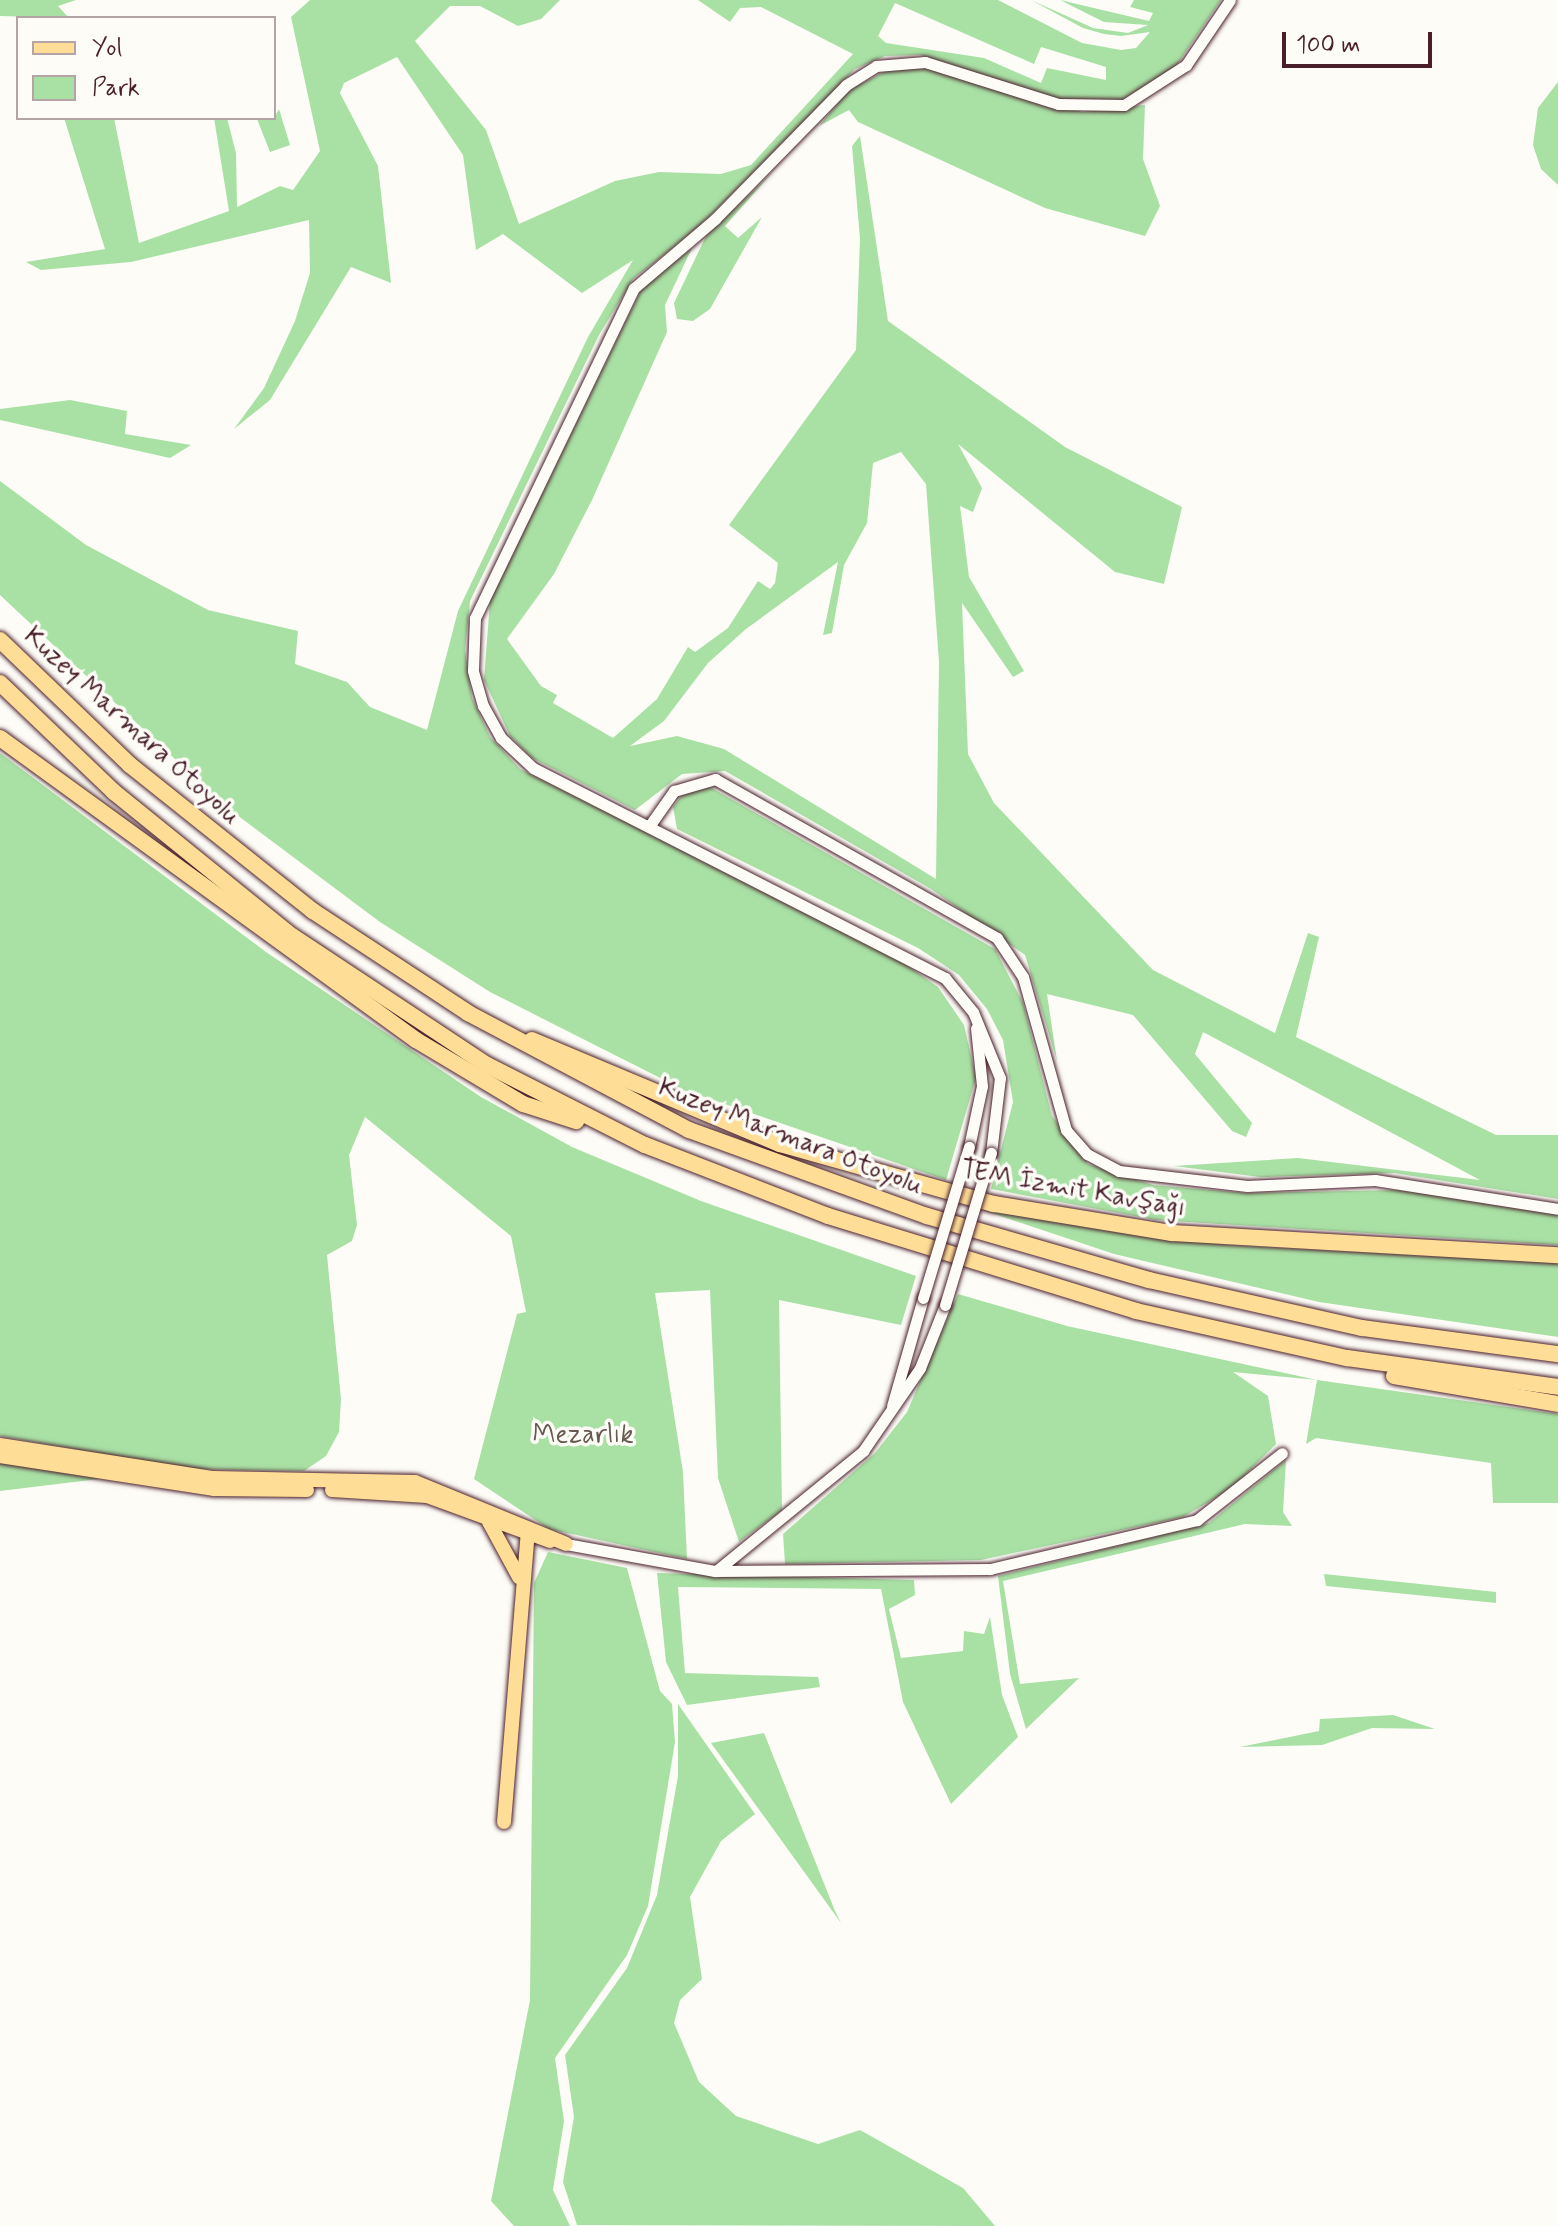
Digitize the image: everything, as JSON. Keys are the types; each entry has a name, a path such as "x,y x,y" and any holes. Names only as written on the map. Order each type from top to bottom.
{"highway":[{"name":"Kuzey Marmara Otoyolu","path":"0,640 209,833 468,1013 689,1130 927,1216 1244,1303 1421,1338 1558,1354"},
{"path":"0,683 114,792 292,936 487,1065 645,1145"},
{"path":"0,738 416,1040 523,1104 963,1260 1233,1335 1451,1390 1558,1404"},
{"name":"TEM İzmit Kavşağı","path":"468,1013 780,1144 994,1204 1172,1233 1558,1255"},
{"path":"1233,1335 1558,1387"}],"main road":[{"path":"0,1445 213,1478 415,1482 528,1532"},
{"path":"0,1456 214,1489 427,1496 566,1544"},
{"path":"484,1516 523,1588"},
{"path":"504,1822 528,1532"},
{"path":"523,1588 531,1557 566,1544"}],"street":[{"path":"715,1571 827,1486 890,1414 920,1368 945,1305 991,1153 1000,1078 973,1012 931,967 514,753 483,706 472,653 486,585 634,288 715,219 846,85 876,66 941,64 1058,104 1124,105 1186,65 1230,0"},
{"path":"650,825 674,791 715,779 997,938 1023,977 1066,1130 1087,1154 1119,1171 1247,1186 1375,1180 1558,1209"},
{"path":"890,1414 969,1147 982,1086 973,1012"},
{"path":"566,1544 715,1571 990,1569 1100,1548 1209,1515 1282,1453"}],"green space":[{"path":"0,0 76,0 58,6 67,16 0,16"},
{"path":"310,0 560,0 541,19 518,26 480,6 450,6 415,41 486,130 519,224 615,181 659,172 721,174 751,165 853,54 761,7 740,8 730,22 698,0 998,0 1082,43 1121,50 1136,48 1150,32 1121,36 1104,34 1083,28 1031,0 1093,28 1128,33 1148,25 1104,22 1060,0 1149,21 1153,13 1130,7 1134,0 1221,0 1174,69 1121,100 1059,99 920,55 885,56 855,69 698,228 633,279 599,335 470,601 465,650 472,698 490,737 520,769 889,953 938,987 964,1025 976,1078 946,1180 684,1090 490,992 380,922 225,806 0,595 0,481 86,545 208,610 298,631 295,664 347,682 370,707 427,730 458,611 588,337 633,260 582,293 503,234 476,250 463,155 397,57 344,83 340,93 378,166 391,283 351,267 270,400 234,429 264,388 295,321 310,273 309,220 131,262 41,270 26,262 105,249 65,120 114,120 139,243 229,211 214,120 228,120 236,153 237,207 280,186 293,190 320,151 291,17","holes":["895,3 1034,64 1041,47 1106,67 1106,80 1047,68 1041,83 984,58 886,43 878,36"]},
{"path":"893,67 942,69 1082,112 1145,105 1143,159 1160,206 1145,236 1045,208 858,122 849,110 819,126 849,90"},
{"path":"1558,82 1558,185 1541,169 1533,145 1538,108"},
{"path":"279,109 290,145 270,152 257,120 276,120"},
{"path":"860,136 888,321 1065,447 1182,507 1164,584 1115,572 958,444 982,488 973,512 960,506 969,577 1024,671 1013,677 962,603 968,754 994,803 1153,970 1275,1033 1308,933 1319,937 1296,1037 1496,1135 1558,1135 1558,1199 1394,1173 1260,1177 1174,1166 1298,1158 1480,1180 1203,1032 1195,1054 1252,1123 1246,1137 1232,1131 1133,1015 1047,994 1057,1061 1025,955 931,889 725,771 682,774 635,810 532,758 510,736 484,680 490,601 642,288 692,248 665,305 667,332 592,500 554,574 507,639 541,686 557,695 553,703 613,738 657,699 688,647 695,652 728,628 758,581 770,589 775,583 778,563 729,525 856,350 860,239 852,146","holes":["901,452 926,484 939,662 936,879 724,749 677,736 630,746 664,721 708,663 746,629 838,562 823,635 832,633 844,565 867,523 873,463"]},
{"path":"772,173 725,226 738,238 762,217 710,309 693,321 677,319 674,303 706,236"},
{"path":"70,400 127,411 125,434 191,445 170,458 0,420 0,409"},
{"name":"Mezarlık","path":"0,753 266,952 481,1097 572,1147 701,1201 916,1276 901,1325 779,1300 782,1510 739,1542 718,1478 710,1290 655,1293 683,1472 687,1559 549,1529 474,1479 517,1314 526,1312 511,1236 365,1117 349,1155 357,1225 352,1241 327,1255 341,1399 339,1432 326,1456 304,1471 189,1469 0,1436"},
{"path":"710,787 995,949 1023,1003 1052,1116 1088,1164 1153,1185 1246,1193 1400,1190 1558,1215 1558,1245 1156,1220 991,1189 1013,1102 1003,1040 987,1009 959,975 918,948 677,829 673,807 682,795"},
{"path":"985,1211 1226,1245 1558,1263 1558,1337 1319,1302 1114,1254"},
{"path":"958,1294 1067,1326 1317,1380 1233,1372 1268,1396 1276,1444 1232,1488 1183,1517 981,1560 785,1564 783,1534 875,1453 907,1412"},
{"path":"1317,1380 1558,1414 1558,1503 1493,1503 1491,1463 1316,1438 1306,1444"},
{"path":"0,1456 107,1478 0,1491"},
{"path":"1286,1460 1283,1512 1292,1526 1245,1524 1003,1581 1020,1684 1079,1678 1026,1729 1010,1674 998,1576 1209,1523"},
{"path":"548,1552 627,1568 660,1691 672,1704 675,1742 648,1906 627,1955 555,2058 564,2121 553,2190 570,2226 514,2226 491,2201 530,2000 534,1583"},
{"path":"657,1573 914,1580 915,1595 889,1609 901,1658 963,1651 964,1631 984,1634 990,1617 1002,1695 1018,1737 951,1804 903,1702 881,1589 678,1587 685,1673 818,1677 820,1687 687,1705 666,1662"},
{"path":"1324,1574 1496,1592 1496,1603 1326,1586"},
{"path":"678,1704 755,1814 721,1841 690,1897 702,1979 680,2000 674,2023 699,2082 736,2116 818,2144 860,2130 963,2188 995,2226 577,2225 563,2182 574,2117 565,2055 627,1968 657,1895 678,1776"},
{"path":"1393,1715 1435,1729 1372,1728 1322,1745 1240,1747 1319,1731 1320,1719"},
{"path":"764,1733 835,1911 841,1923 711,1743"}]}
